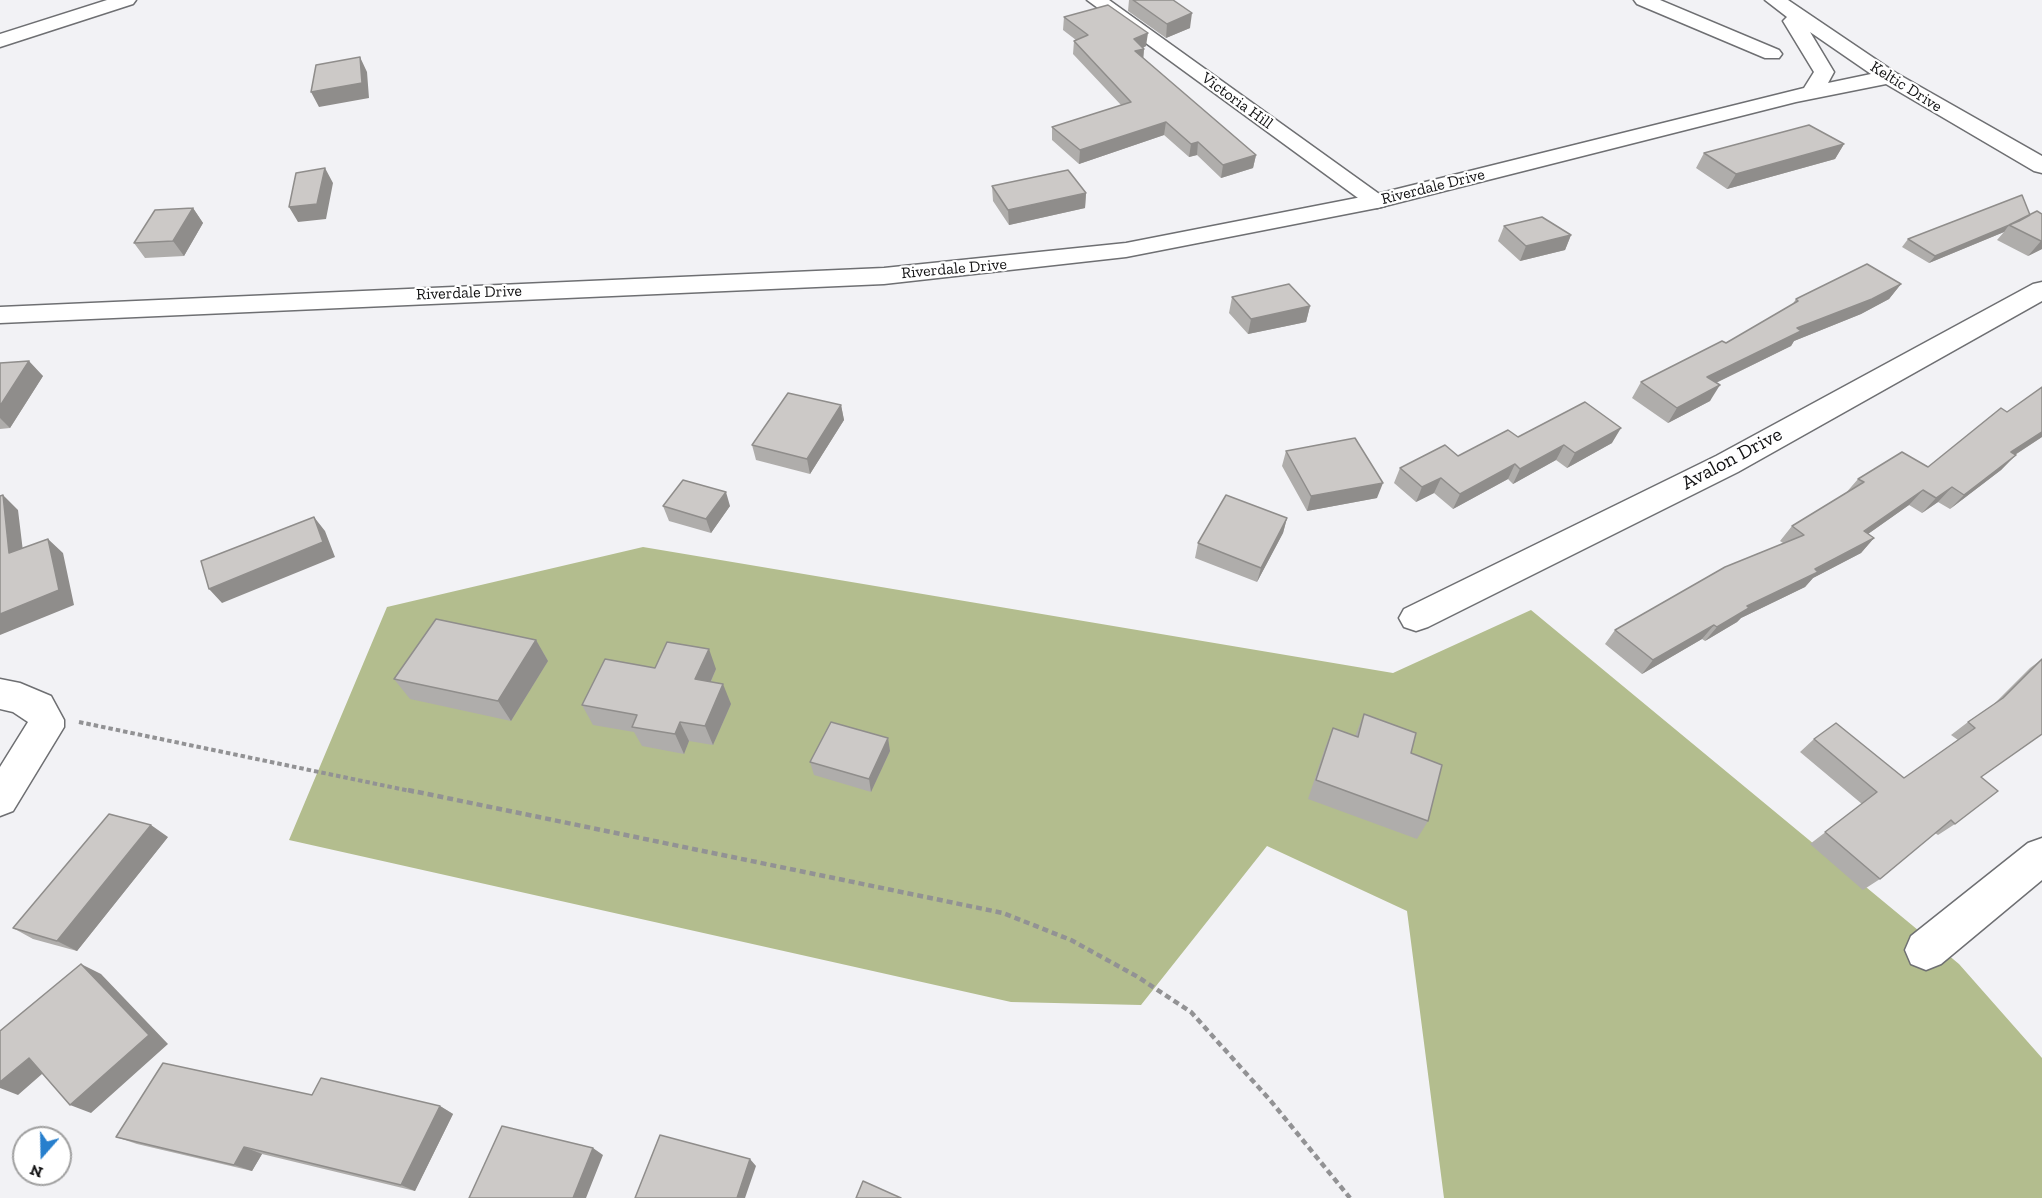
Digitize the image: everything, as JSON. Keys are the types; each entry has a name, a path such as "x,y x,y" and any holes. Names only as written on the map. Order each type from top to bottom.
{"main road":[{"path":"0,41 126,0"},
{"name":"Victoria Hill","path":"1097,0 1377,201"},
{"path":"1644,0 1773,54"},
{"path":"1776,1 1801,30 1824,72 1811,93"},
{"name":"Keltic Drive","path":"1776,1 1889,77 2042,166"},
{"name":"Riverdale Drive","path":"0,315 295,300 885,276 1126,250 1377,201 1811,93 1889,77"},
{"name":"Avalon Drive","path":"1416,618 1727,464 2042,290"},
{"path":"0,693 20,698 38,707 46,720 46,727 0,799"},
{"path":"1926,950 2042,856"}],"path":[{"path":"46,727 84,721 1003,913 1071,940 1138,977 1191,1012 1270,1100 1350,1198"}],"green space":[{"path":"643,547 1393,673 1531,610 1959,964 2042,1058 2042,1198 1444,1198 1407,911 1267,846 1141,1005 1011,1002 289,840 387,607"}],"building":[{"path":"1133,0 1173,0 1192,13 1167,24"},
{"path":"1108,5 1148,33 1134,39 1144,49 1135,51 1256,155 1223,165 1198,142 1191,144 1166,122 1080,150 1052,127 1131,102 1074,41 1088,35 1064,17"},
{"path":"360,57 362,83 311,92 316,65"},
{"path":"1809,125 1844,144 1736,174 1704,153"},
{"path":"325,168 317,204 289,207 296,173"},
{"path":"1068,170 1086,193 1008,210 992,186"},
{"path":"2022,195 2030,215 1935,256 1908,239"},
{"path":"193,208 173,241 134,243 155,210"},
{"path":"2037,211 2042,214 2042,241 2009,225"},
{"path":"1542,217 1571,235 1526,246 1504,226"},
{"path":"1867,264 1901,284 1872,299 1797,328 1801,331 1707,377 1720,385 1677,408 1641,382 1722,341 1726,343 1798,301 1796,299"},
{"path":"1289,284 1310,306 1251,319 1232,297"},
{"path":"29,361 0,406 0,363"},
{"path":"2042,387 2042,432 2011,452 2016,455 1964,495 1952,487 1936,498 1923,490 1864,531 1874,538 1815,569 1818,572 1747,606 1749,608 1717,627 1714,625 1653,660 1615,630 1725,567 1804,535 1792,526 1864,482 1858,479 1902,452 1928,467 2001,408 2007,412"},
{"path":"788,393 841,405 807,459 752,445"},
{"path":"1585,402 1621,428 1575,453 1564,445 1520,469 1515,464 1460,494 1441,478 1422,487 1400,468 1445,445 1458,456 1508,430 1518,437"},
{"path":"1355,438 1383,483 1311,496 1286,451"},
{"path":"683,480 726,492 706,519 663,506"},
{"path":"3,495 9,553 48,539 59,590 0,614 0,496"},
{"path":"1226,495 1287,518 1261,568 1198,543"},
{"path":"314,517 323,542 209,589 201,561"},
{"path":"436,619 536,640 498,701 394,679"},
{"path":"667,642 709,649 695,679 723,684 705,726 680,722 675,734 632,727 637,715 582,705 605,659 655,668"},
{"path":"2042,659 2042,734 1981,777 1998,791 1955,824 1951,820 1880,879 1825,832 1877,792 1814,739 1836,723 1904,778 1975,728 1968,722 2003,698"},
{"path":"1364,714 1416,733 1411,753 1442,765 1428,821 1316,780 1333,728 1358,737"},
{"path":"831,722 888,738 869,779 810,762"},
{"path":"109,814 151,825 57,941 13,928"},
{"path":"81,964 149,1035 70,1105 29,1058 0,1082 0,1031"},
{"path":"163,1063 312,1095 321,1078 440,1106 401,1185 244,1147 234,1165 116,1137"},
{"path":"502,1126 593,1148 573,1198 469,1198"},
{"path":"660,1135 750,1159 737,1198 635,1198"},
{"path":"863,1181 901,1198 856,1198"}]}
